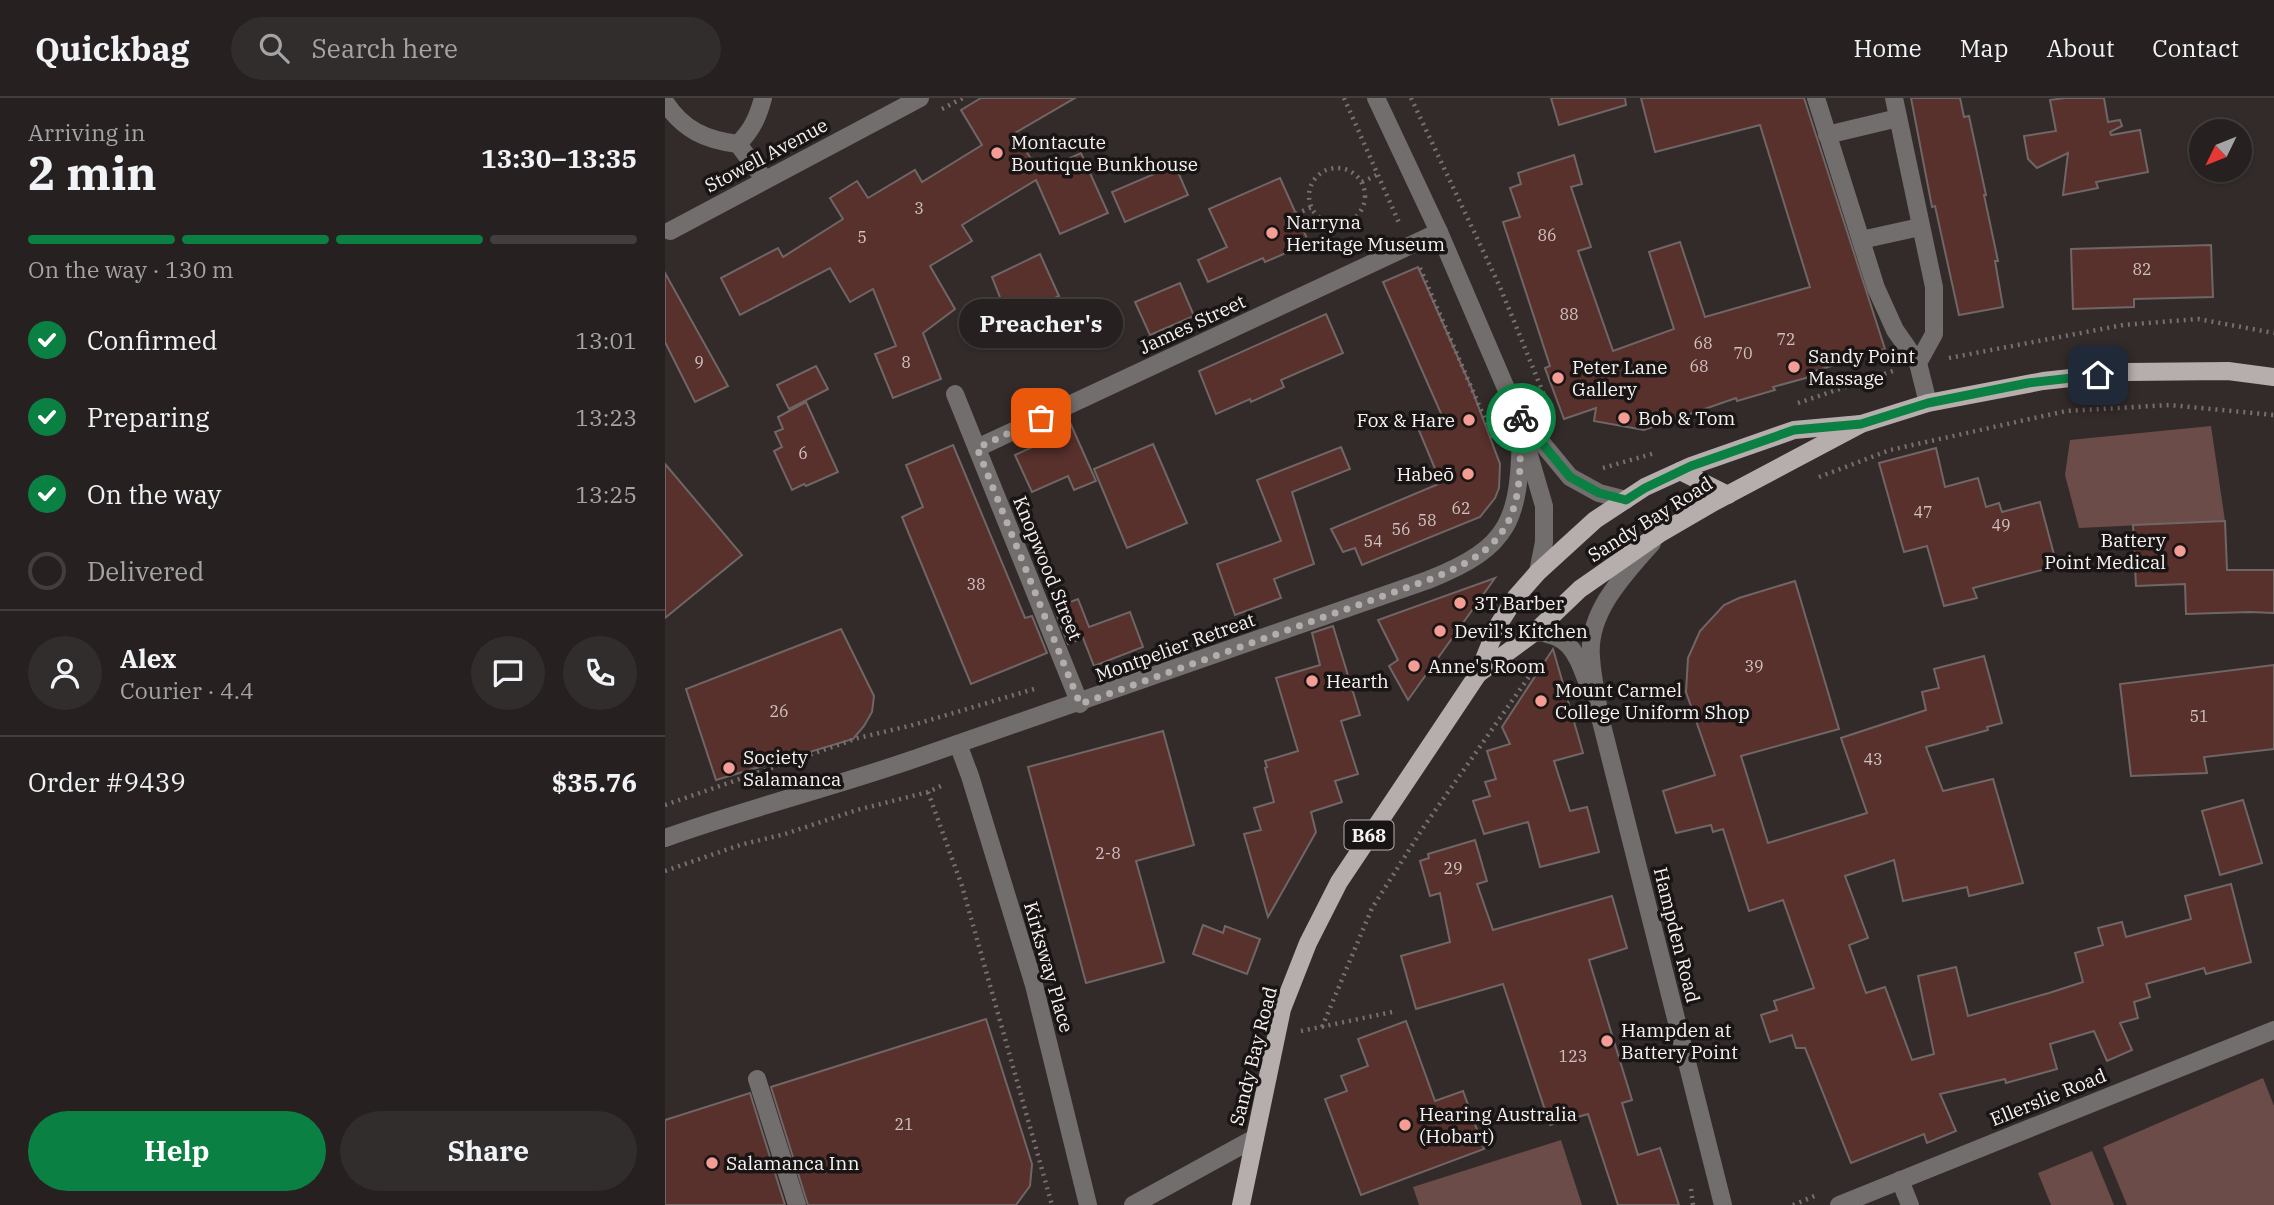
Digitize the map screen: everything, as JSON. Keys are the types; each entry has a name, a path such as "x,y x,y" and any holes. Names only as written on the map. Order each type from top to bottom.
{"main road":[{"name":"Sandy Bay Road","path":"1479,674 1535,632 1580,589 1659,534 1861,424 1928,403 2028,383 2126,372 2228,371 2274,377"},
{"name":"Sandy Bay Road","path":"1241,1205 1282,1009 1308,943 1339,882 1479,674 1506,611 1538,572 1595,520 1645,488 1680,471 1794,430 1861,424"},
{"path":"1680,471 1728,495"}],"street":[{"path":"738,144 758,117 763,98"},
{"name":"Stowell Avenue","path":"670,231 920,98"},
{"path":"1376,98 1439,232 1519,420 1543,506 1544,542 1538,572"},
{"path":"1816,98 1876,288 1895,330 1918,363 1928,403"},
{"path":"1894,98 1934,287 1934,334 1918,363"},
{"path":"665,102 685,125 712,141 738,144 765,180"},
{"path":"1827,135 1898,118"},
{"path":"1861,240 1920,227"},
{"name":"James Street","path":"977,448 1439,232"},
{"path":"955,394 977,448"},
{"path":"1519,420 1570,477 1599,493 1626,500"},
{"name":"Montpelier Retreat","path":"665,838 1080,704 1453,570 1494,544 1510,516 1518,486 1519,420"},
{"name":"Knopwood Street","path":"977,448 1080,704"},
{"name":"Hampden Road","path":"1659,534 1605,603 1595,626 1590,656 1600,717 1723,1205"},
{"path":"1535,632 1559,637"},
{"name":"Hampden Road","path":"1559,637 1575,654 1600,717"},
{"name":"Kirksway Place","path":"958,744 1034,985 1088,1205"},
{"name":"Ellerslie Road","path":"1839,1205 2274,1030"},
{"path":"757,1079 799,1193"},
{"path":"1133,1205 1255,1138"},
{"path":"1900,1180 1910,1205"}],"path":[{"path":"1344,98 1497,447"},
{"path":"1411,98 1500,288 1558,428"},
{"path":"1331,168 1349,170 1362,183 1365,191 1362,210 1348,222 1329,223 1312,207 1309,194 1311,185 1323,172 1331,168"},
{"path":"1362,183 1377,176"},
{"path":"1296,214 1312,207"},
{"path":"1918,363 2123,325 2198,320 2274,333"},
{"path":"1810,480 1890,450 2066,411 2169,405 2274,415"},
{"path":"1322,1027 1372,908 1498,719 1559,637"},
{"path":"665,805 858,738 1070,680"},
{"path":"665,871 740,845 785,834 941,786"},
{"path":"928,792 962,887 1052,1205"},
{"path":"1276,1037 1397,1011"}],"shaded area":[{"path":"2211,426 2225,521 2079,528 2065,475 2070,440"},
{"path":"2263,1078 2274,1106 2274,1205 2127,1205 2103,1147"},
{"path":"1561,1140 1582,1205 1419,1205 1413,1187"},
{"path":"2092,1151 2114,1205 2051,1205 2038,1173"}],"building":[{"path":"981,98 1075,98 1015,133 1039,172 1081,153 1108,213 1060,234 1036,180 962,225 972,241 930,266 955,309 923,333 941,379 893,398 875,354 896,346 873,289 850,302 830,268 740,315 721,278 778,248 783,257 843,219 830,198 857,181 868,198 915,170 922,182 982,145 961,110"},
{"path":"1551,98 1625,98 1626,105 1559,125"},
{"path":"1641,98 1804,98 1885,349 1812,372 1813,376 1773,387 1775,390 1737,401 1736,398 1644,430 1594,421 1596,408 1564,419 1545,368 1550,366 1503,222 1520,217 1510,188 1521,184 1518,173 1574,155 1582,184 1571,187 1591,247 1578,251 1613,351 1674,329 1649,252 1680,242 1705,317 1810,287 1760,125 1655,152"},
{"path":"1911,98 1960,98 1964,117 1969,116 1998,261 1995,261 2003,307 1959,315 1935,206 1932,207"},
{"path":"2104,98 2108,122 2120,120 2122,126 2110,132 2111,135 2140,130 2148,172 2096,182 2098,188 2063,195 2068,153 2037,168 2028,159 2024,136 2056,131 2050,100"},
{"path":"1175,165 1188,195 1125,222 1112,192"},
{"name":"Narryna Heritage Museum","path":"1280,178 1309,243 1265,262 1263,258 1208,282 1198,260 1227,247 1209,209"},
{"path":"2211,245 2213,297 2134,299 2134,307 2073,309 2071,249"},
{"path":"1040,254 1059,296 1009,320 992,277"},
{"path":"1418,267 1471,387 1500,464 1499,488 1495,498 1480,517 1362,565 1355,548 1343,552 1331,529 1441,483 1418,428 1443,418 1383,282"},
{"path":"665,273 728,386 695,402 665,342"},
{"path":"1180,283 1194,316 1150,335 1135,302"},
{"path":"1326,314 1343,353 1281,380 1284,387 1216,414 1199,371"},
{"path":"816,366 828,389 789,409 777,385"},
{"path":"806,402 838,472 792,490 774,451 782,447 775,432 783,429 778,417"},
{"path":"1068,418 1096,481 1074,490 1068,476 1032,492 1015,455 1052,438 1047,428"},
{"path":"1153,444 1187,523 1127,548 1094,469"},
{"path":"953,445 1025,618 1032,616 1047,653 971,684 902,517 923,507 906,465"},
{"path":"1341,447 1350,469 1292,492 1314,564 1274,579 1281,598 1235,615 1217,564 1281,541 1257,480"},
{"path":"1936,448 1945,487 1978,478 1986,507 1999,503 2002,512 2040,502 2057,566 1973,588 1977,598 1944,606 1927,546 1904,552 1879,463"},
{"path":"665,464 742,555 665,618"},
{"name":"Battery Point Medical","path":"2225,521 2227,570 2274,570 2274,613 2186,614 2185,584 2136,586 2133,525"},
{"path":"1495,578 1408,700 1389,666 1398,660 1378,620"},
{"path":"1795,581 1839,729 1741,756 1768,843 1867,813 1841,738 1926,710 1922,692 1939,688 1934,669 1984,656 2002,723 1987,727 1988,730 1926,747 1943,791 1993,779 2023,883 1969,896 1967,887 1903,901 1894,860 1845,876 1868,938 1849,945 1866,993 1885,987 1912,1060 1934,1054 1918,976 1956,967 1968,1016 2049,993 2083,982 2075,953 2103,945 2098,928 2122,922 2126,937 2191,919 2185,896 2231,884 2251,962 2206,974 2204,968 2146,984 2150,997 2134,1002 2138,1018 2120,1023 2132,1050 2107,1061 2094,1031 2050,1044 2057,1069 2006,1083 2005,1079 1940,1094 1956,1131 1927,1143 1924,1134 1851,1163 1805,1048 1796,1048 1792,1035 1770,1042 1761,1015 1777,1010 1774,1001 1814,988 1783,900 1749,911 1723,829 1713,832 1711,825 1676,833 1663,791 1715,775 1686,692 1688,658 1700,631 1724,605"},
{"path":"1078,599 1089,627 1130,612 1143,647 1094,666 1083,638 1068,644 1054,608"},
{"path":"1333,626 1360,715 1341,721 1358,774 1335,781 1342,802 1311,812 1316,832 1268,917 1244,834 1261,830 1254,808 1274,802 1265,761 1298,751 1276,678 1320,665 1312,633"},
{"path":"841,629 874,696 872,712 864,726 853,739 716,780 686,689"},
{"path":"1553,649 1583,753 1554,761 1570,811 1587,807 1599,852 1540,867 1528,822 1484,834 1473,801 1490,796 1485,782 1496,779 1487,751 1510,744 1502,727"},
{"path":"2274,665 2274,749 2204,757 2207,773 2131,776 2120,684"},
{"path":"1163,731 1194,845 1136,861 1164,962 1086,983 1028,767"},
{"path":"2243,800 2262,863 2220,875 2202,811"},
{"path":"1475,840 1487,881 1477,884 1493,930 1612,896 1627,948 1589,960 1632,1100 1622,1103 1638,1155 1660,1148 1679,1205 1618,1205 1588,1114 1550,1125 1503,984 1416,1009 1401,956 1450,942 1440,893 1430,896 1420,861 1429,858 1428,854"},
{"path":"1203,925 1223,933 1225,926 1260,939 1247,974 1193,954"},
{"path":"986,1019 1032,1164 1030,1186 1016,1205 808,1205 771,1087"},
{"name":"Hearing Australia (Hobart)","path":"1406,1021 1435,1101 1463,1091 1484,1149 1361,1195 1325,1099 1347,1091 1341,1076 1368,1066 1358,1039"},
{"name":"Salamanca Inn","path":"750,1093 785,1205 665,1205 665,1120"}],"way so far":[{"path":"1041,418 977,448 1080,704 1466,564 1494,544 1507,525 1518,486 1521,426 1517,414 1521,418"}],"place":[{"name":"Montacute Boutique Bunkhouse","path":"997,153"},
{"name":"Narryna Heritage Museum","path":"1272,233"},
{"name":"Sandy Point Massage","path":"1794,367"},
{"name":"Peter Lane Gallery","path":"1558,378"},
{"name":"Preacher's","path":"1041,418"},
{"name":"Bob & Tom","path":"1624,418"},
{"name":"Fox & Hare","path":"1469,420"},
{"name":"Habeō","path":"1468,474"},
{"name":"Battery Point Medical","path":"2180,551"},
{"name":"3T Barber","path":"1460,603"},
{"name":"Devil's Kitchen","path":"1440,631"},
{"name":"Anne's Room","path":"1414,666"},
{"name":"Hearth","path":"1312,681"},
{"name":"Mount Carmel College Uniform Shop","path":"1541,701"},
{"name":"Society Salamanca","path":"729,768"},
{"name":"Hampden at Battery Point","path":"1607,1041"},
{"name":"Hearing Australia (Hobart)","path":"1405,1125"},
{"name":"Salamanca Inn","path":"712,1163"}],"route":[{"path":"1521,418 1570,477 1599,493 1626,500 1691,466 1794,430 1861,424 1928,403 2028,383 2098,375"}]}
